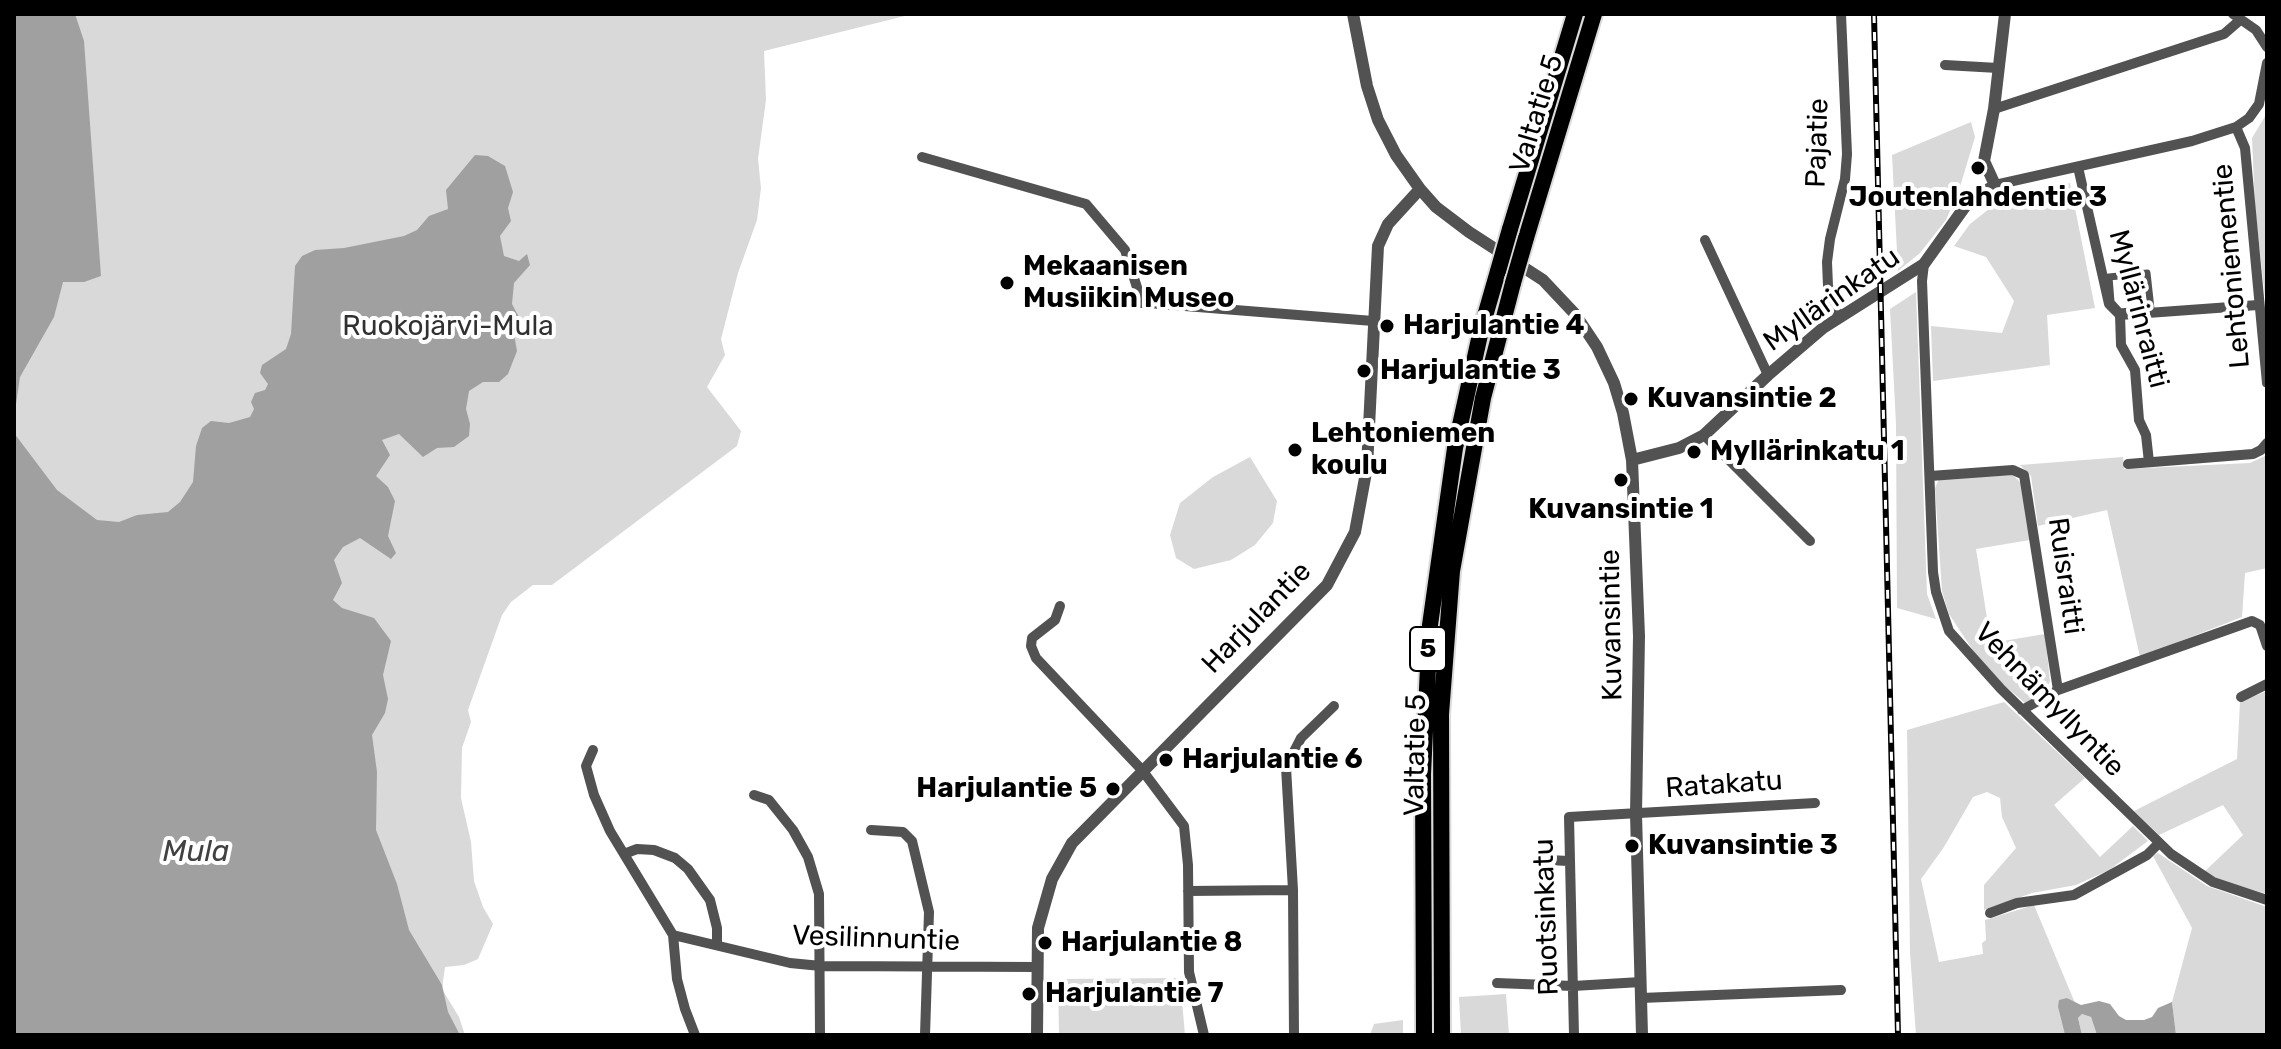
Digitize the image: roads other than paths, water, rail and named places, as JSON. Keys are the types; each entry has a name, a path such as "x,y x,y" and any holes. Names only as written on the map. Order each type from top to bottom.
{"highway":[{"name":"Valtatie 5","path":"1424,1035 1423,774 1430,625 1455,448 1481,330 1575,14"},
{"name":"Valtatie 5","path":"1442,1035 1441,714 1451,585 1471,458 1487,383 1526,238 1581,55 1597,14"}],"street":[{"path":"1353,14 1367,86 1378,120 1396,155 1420,189"},
{"name":"Pajatie","path":"1839,318 1828,286 1827,262 1845,179 1847,154 1841,14"},
{"path":"1995,185 1984,161 1994,109 2005,14"},
{"path":"1994,109 2224,34 2236,17 2256,30 2265,42"},
{"name":"Lehtoniementie","path":"2267,63 2259,104 2249,118 2236,127 2245,148 2267,383"},
{"path":"1945,65 1998,68"},
{"name":"Myllärinkatu","path":"1632,460 1679,448 1704,435 1768,375 1839,318 1924,264 1969,201 1995,185 2192,141 2236,127"},
{"path":"922,157 1086,204 1125,250 1142,303"},
{"name":"Myllärinraitti","path":"2078,167 2109,304 2120,315 2121,345 2135,370 2139,420 2146,435 2149,462"},
{"name":"Kuvansintie","path":"1420,189 1436,207 1469,232 1543,280 1575,314 1597,347 1614,383 1623,413 1632,460 1639,636 1636,814 1642,1035"},
{"name":"Harjulantie","path":"1037,1035 1038,928 1052,879 1072,843 1327,585 1355,532 1367,467 1378,246 1388,224 1420,189"},
{"path":"1705,240 1768,375"},
{"name":"Vehnämyllyntie","path":"1924,264 1922,281 1933,572 1943,616 1958,643 2159,843 2213,882 2264,899"},
{"path":"2147,273 2151,309 2120,312 2111,302 2109,277 2147,273"},
{"path":"1085,298 1373,321"},
{"path":"2120,315 2258,305"},
{"path":"1704,435 1810,541"},
{"path":"2128,464 2253,454 2267,443"},
{"name":"Ruisraitti","path":"1930,476 2019,472 2026,480 2058,690"},
{"path":"1060,606 1055,620 1032,638 1031,646 1036,658 1142,770 1184,826 1189,972 1204,1035"},
{"path":"2022,710 2058,690 2252,621 2260,625 2267,646"},
{"path":"2241,697 2267,684"},
{"path":"1294,1035 1293,890 1286,767 1301,738 1334,706"},
{"path":"593,750 586,766 594,795 610,831 673,935 677,979 695,1035"},
{"path":"754,795 769,800 781,814 808,857 819,894 820,1035"},
{"name":"Ratakatu","path":"1636,814 1815,803"},
{"name":"Ruotsinkatu","path":"1574,1035 1569,817 1636,814"},
{"path":"871,830 903,832 912,841 929,912 925,1035"},
{"path":"1990,913 2017,903 2074,895 2147,855 2159,843"},
{"path":"624,854 637,849 654,850 675,858 688,869 710,900 717,928 717,945"},
{"path":"1547,877 1549,860 1568,861"},
{"path":"1188,891 1293,890"},
{"name":"Vesilinnuntie","path":"673,935 790,963 821,966 1036,967"},
{"path":"1497,983 1573,986 1641,982"},
{"path":"1641,998 1841,990"}],"water":[{"path":"14,14 75,14 84,41 101,276 84,282 63,282 54,317 20,377 14,418"},
{"name":"Mula","path":"475,155 488,156 505,166 513,192 508,208 511,221 500,236 504,256 519,261 527,254 530,265 514,283 512,304 521,321 514,334 517,351 508,374 499,382 483,382 469,391 466,409 469,436 454,447 437,448 423,457 399,434 382,440 390,455 376,476 388,487 395,501 388,536 396,553 391,559 360,538 343,547 334,560 342,583 333,600 342,608 374,618 391,641 383,675 388,699 385,713 372,735 377,772 376,830 397,884 409,930 442,985 448,1012 460,1035 14,1035 14,433 57,490 97,520 119,522 137,515 168,512 180,502 193,482 196,446 202,428 211,421 229,423 250,417 255,393 265,390 268,384 260,373 262,365 286,349 291,334 295,266 302,256 315,250 344,248 404,236 417,230 429,216 448,209 446,190"},
{"path":"2067,998 2081,1005 2099,1001 2110,1004 2126,1020 2152,1017 2158,1008 2172,1002 2176,1035 2097,1035 2091,1017 2082,1014 2078,1018 2082,1035 2065,1035 2058,1007 2059,1000"}],"railway":[{"path":"1874,14 1898,1035"}],"place":[{"name":"Joutenlahdentie 3","path":"1978,168"},
{"name":"Mekaanisen Musiikin Museo","path":"1007,283"},
{"name":"Harjulantie 4","path":"1387,326"},
{"name":"Harjulantie 3","path":"1364,371"},
{"name":"Kuvansintie 2","path":"1631,399"},
{"name":"Lehtoniemen koulu","path":"1295,450"},
{"name":"Myllärinkatu 1","path":"1694,452"},
{"name":"Kuvansintie 1","path":"1621,480"},
{"name":"Harjulantie 6","path":"1166,760"},
{"name":"Harjulantie 5","path":"1113,789"},
{"name":"Kuvansintie 3","path":"1632,846"},
{"name":"Harjulantie 8","path":"1045,943"},
{"name":"Harjulantie 7","path":"1029,994"}],"park label":[{"name":"Ruokojärvi-Mula","path":"448,327"}]}
